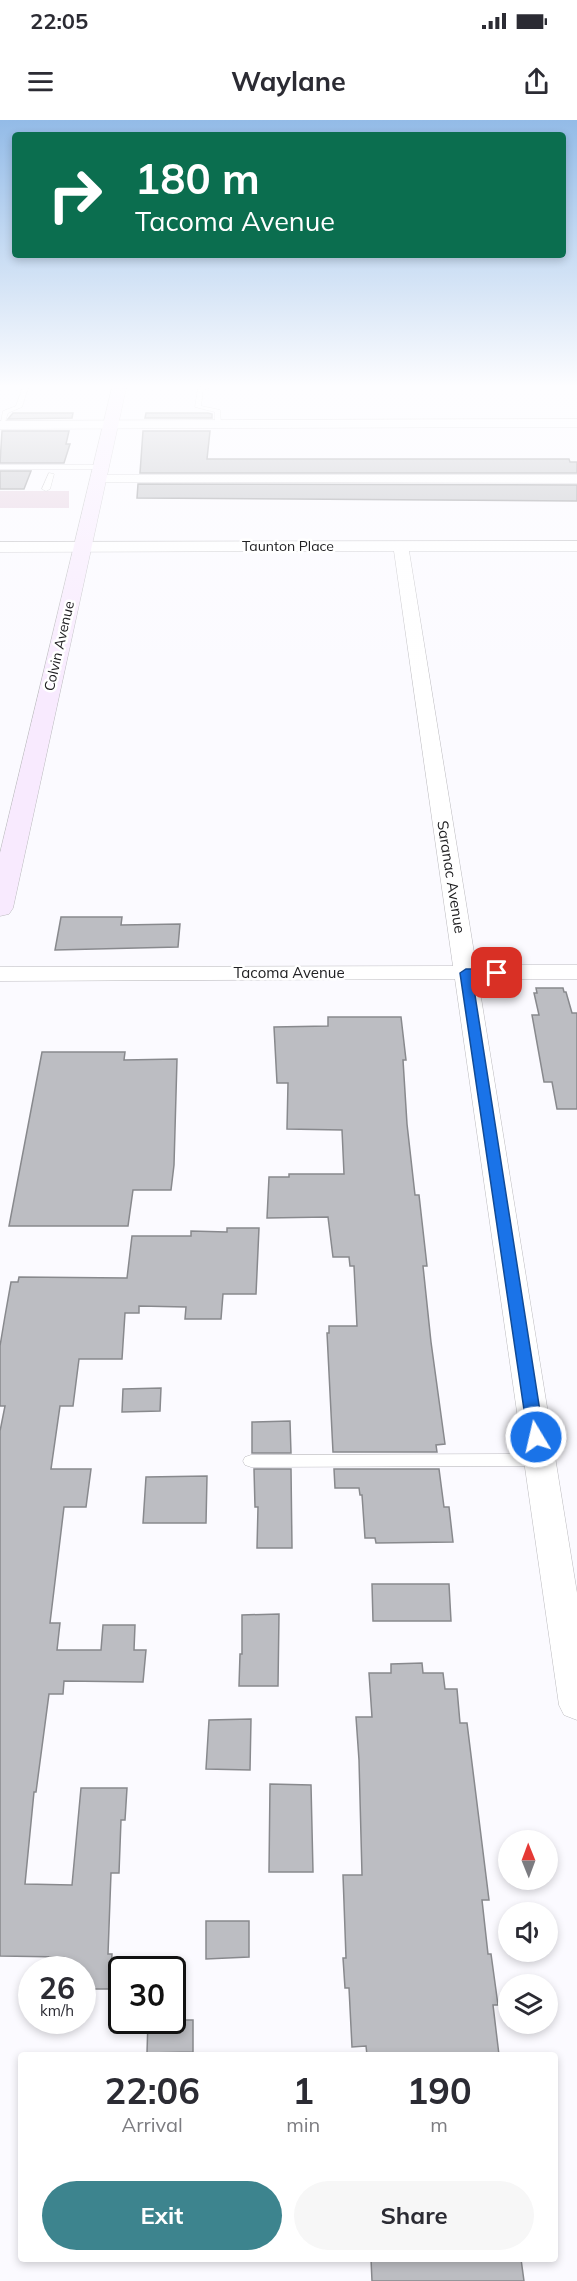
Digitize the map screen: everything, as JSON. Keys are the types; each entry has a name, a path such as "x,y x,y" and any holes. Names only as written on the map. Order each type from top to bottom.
{"street":[{"name":"Colvin Avenue","path":"0,908 97,485"},
{"name":"Saranac Avenue","path":"401,546 577,1705"},
{"name":"Taunton Place","path":"0,547 577,546"},
{"name":"Tacoma Avenue","path":"0,974 577,972"}],"lane":[{"path":"46,489 47,485"},
{"path":"251,1461 540,1460"}],"shaded area":[{"path":"0,491 69,491 69,508 0,508"}],"building":[{"path":"0,485 26,485 24,489 0,489"},
{"path":"138,485 577,485 577,501 137,498"},
{"path":"61,917 122,917 121,925 180,924 178,947 55,950"},
{"path":"536,988 563,988 572,1013 577,1013 577,1109 557,1109 552,1082 544,1082 532,1015 539,1015 534,993 537,993"},
{"path":"328,1017 401,1017 406,1060 403,1060 407,1124 415,1195 419,1195 427,1266 423,1266 445,1444 436,1445 437,1452 333,1452 327,1333 329,1333 329,1326 357,1326 354,1266 350,1266 349,1257 333,1257 328,1217 267,1218 269,1177 289,1177 289,1174 344,1174 342,1130 287,1129 288,1083 277,1083 274,1027 328,1026"},
{"path":"42,1052 125,1052 124,1060 177,1059 174,1165 171,1190 133,1190 128,1226 9,1226"},
{"path":"227,1228 259,1228 256,1294 223,1294 221,1319 185,1319 186,1307 139,1306 139,1313 125,1313 122,1359 79,1359 73,1406 60,1406 51,1469 91,1469 86,1507 64,1507 50,1623 60,1623 57,1650 101,1650 103,1625 135,1625 134,1650 146,1650 143,1682 64,1681 63,1694 49,1694 36,1792 34,1792 25,1884 72,1885 81,1788 127,1788 125,1820 121,1820 119,1873 111,1873 108,1954 112,1954 108,1956 108,1989 96,1989 96,1956 0,1956 0,1431 5,1406 0,1406 0,1346 11,1282 18,1282 19,1277 127,1278 132,1236 191,1236 191,1231 227,1232"},
{"path":"161,1388 160,1411 122,1412 123,1389"},
{"path":"290,1421 291,1453 252,1453 252,1422"},
{"path":"254,1469 291,1469 292,1548 257,1548 258,1507 255,1507"},
{"path":"334,1469 439,1469 444,1507 449,1507 453,1542 376,1543 375,1538 365,1538 362,1495 360,1495 359,1488 335,1488"},
{"path":"207,1476 206,1523 143,1523 146,1477"},
{"path":"372,1584 449,1584 451,1621 373,1621"},
{"path":"279,1614 278,1686 239,1686 242,1615"},
{"path":"422,1663 423,1673 443,1673 445,1689 457,1689 460,1723 467,1723 489,1900 482,1900 488,1954 491,1954 498,2005 493,2005 499,2052 367,2052 366,2046 352,2047 349,1988 345,1988 343,1958 346,1958 343,1875 362,1875 356,1717 372,1717 369,1673 391,1673 391,1664"},
{"path":"251,1719 250,1770 206,1769 209,1720"},
{"path":"270,1784 311,1785 313,1872 269,1872"},
{"path":"206,1921 249,1921 249,1957 206,1959"},
{"path":"186,2020 193,2020 193,2052 147,2052 148,2034 186,2034"},
{"path":"371,2262 521,2262 524,2281 372,2281"}],"route":[{"path":"497,973 466,973 536,1437"}]}
